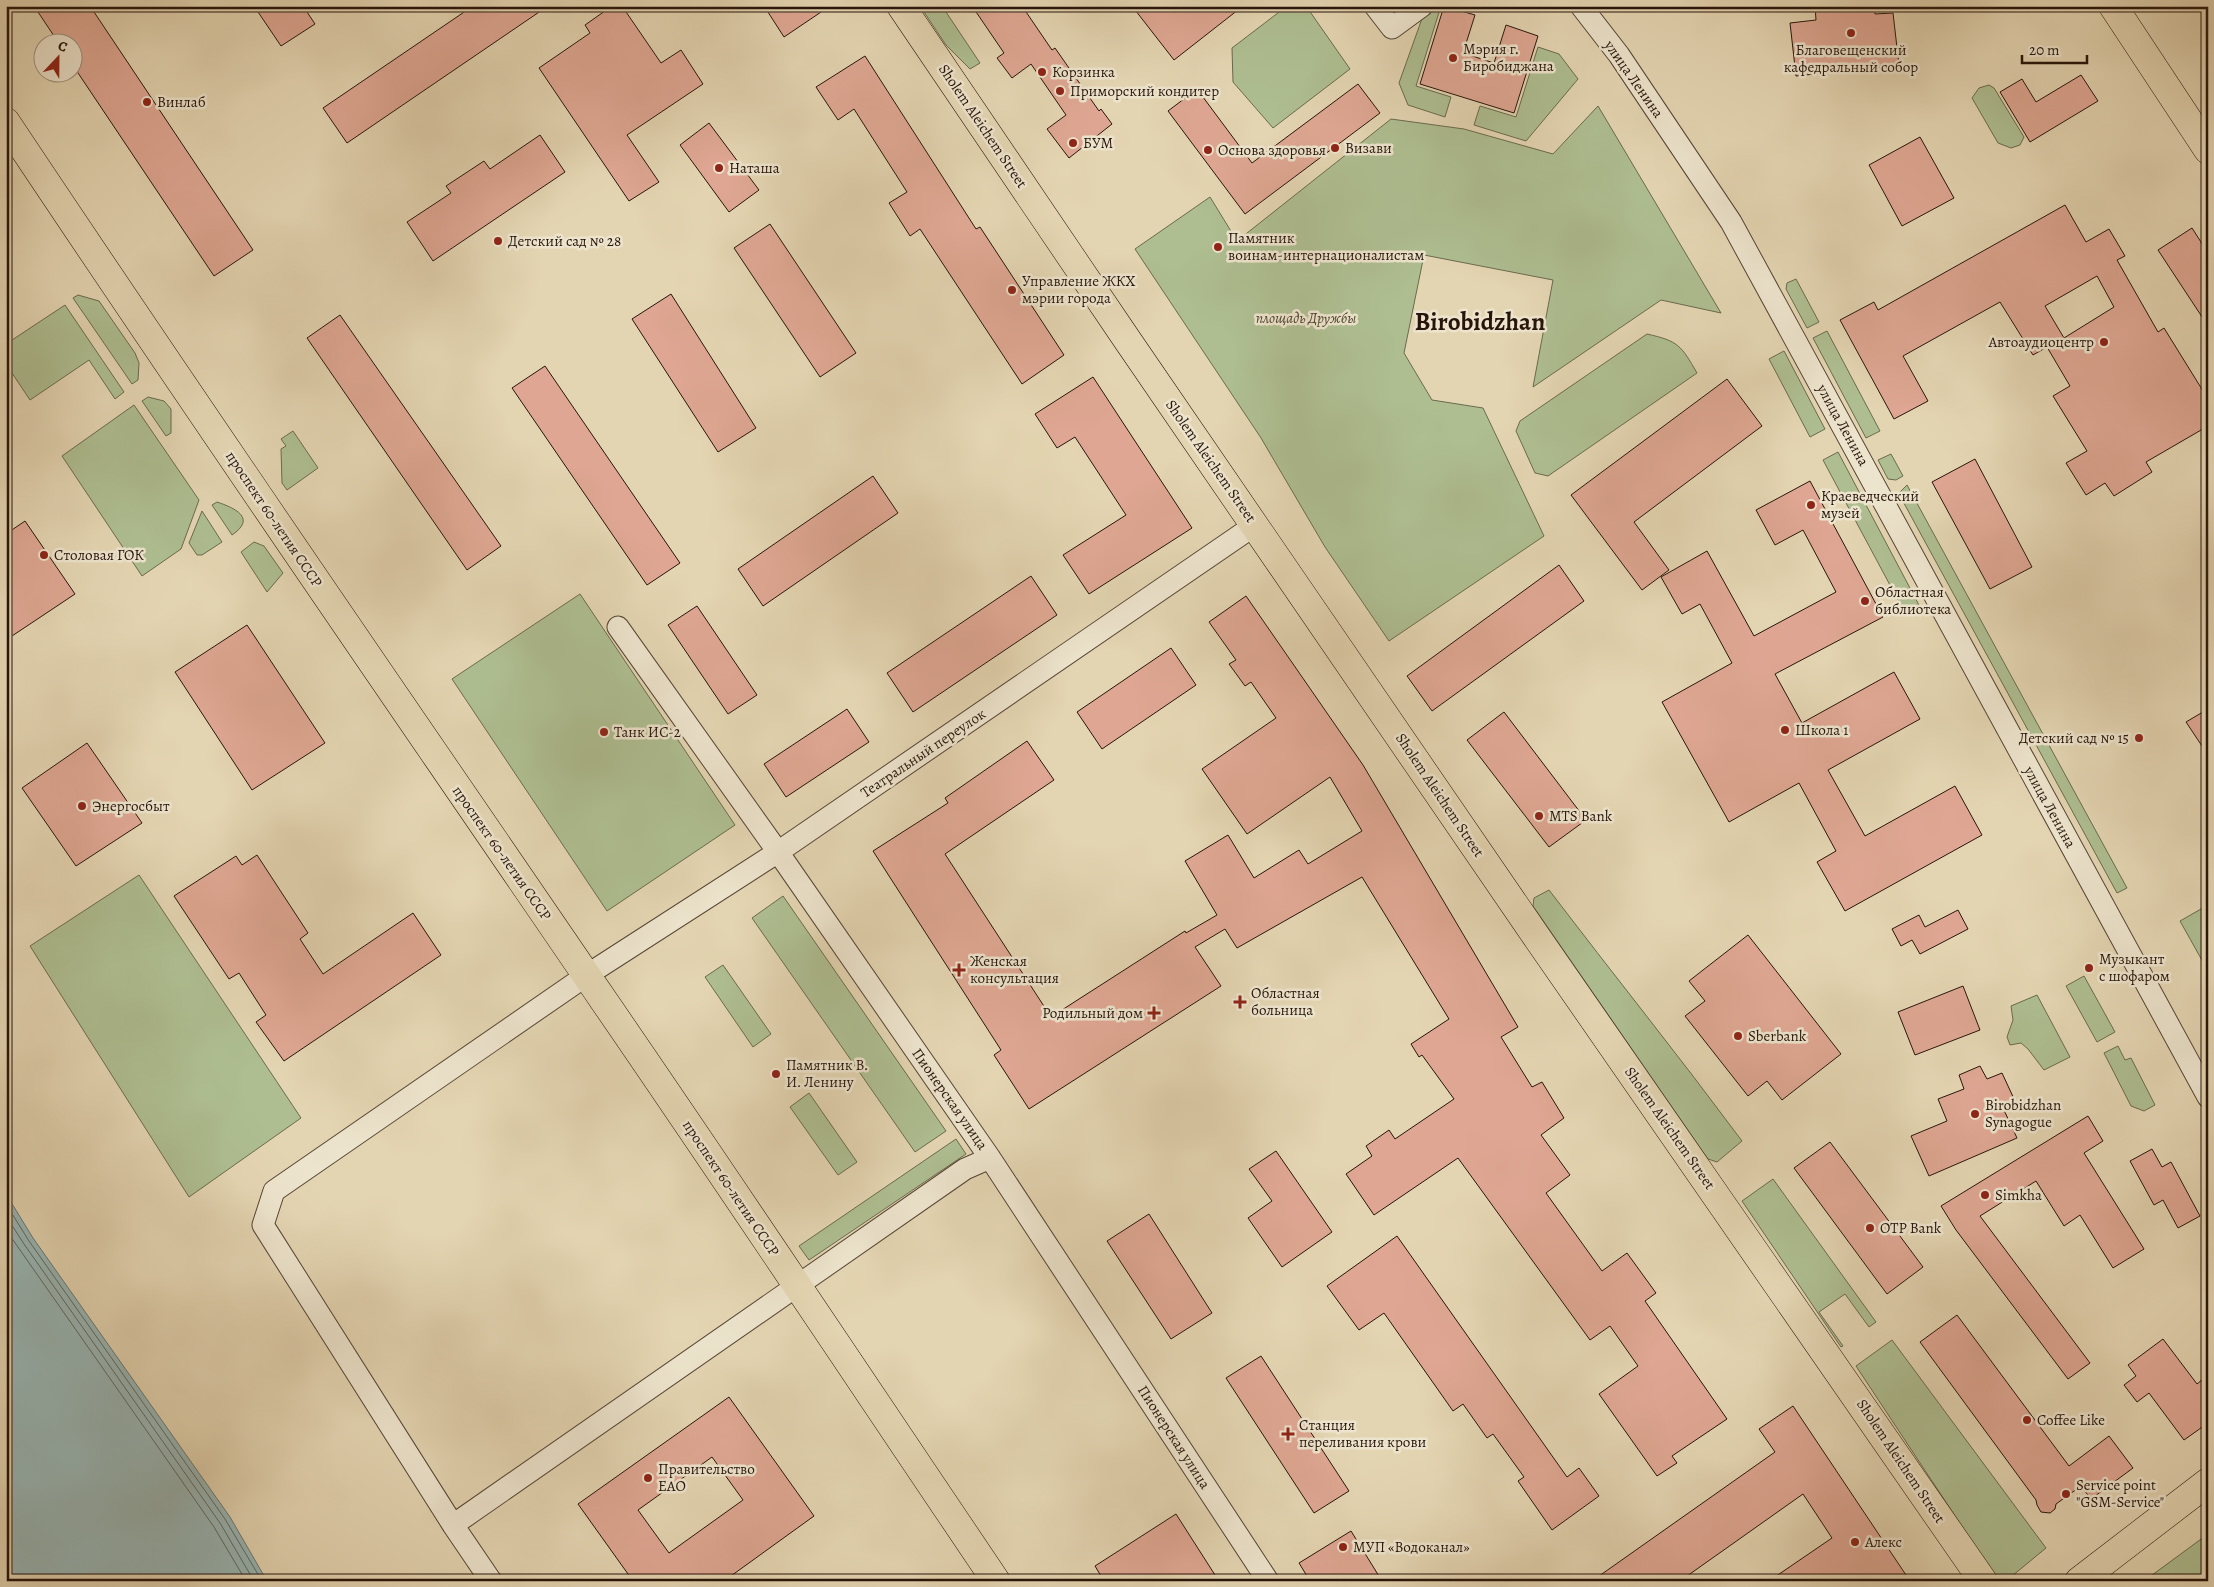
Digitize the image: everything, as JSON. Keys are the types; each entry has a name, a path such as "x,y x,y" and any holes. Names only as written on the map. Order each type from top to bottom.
{"main road":[{"name":"Sholem Aleichem Street","path":"902,6 1128,341 1534,933 1983,1581"},
{"path":"2112,6 2208,150"},
{"name":"проспект 60-летия СССР","path":"7,123 101,266 421,736 587,975 996,1581"},
{"path":"2079,1581 2208,1482"}],"street":[{"path":"1374,6 1392,28 1422,6"},
{"name":"улица Ленина","path":"1581,6 1619,55 1731,222 2208,1097"},
{"name":"Театральный переулок","path":"453,1525 263,1225 274,1191 587,975 778,852 1255,525"},
{"name":"Пионерская улица","path":"618,627 778,852 990,1158 1268,1581"},
{"path":"491,1581 453,1525 965,1169 990,1158"}],"green space":[{"path":"920,6 942,6 980,63 970,69 946,45"},
{"path":"1287,6 1306,6 1350,69 1273,128 1233,82 1232,48"},
{"path":"1434,6 1441,6 1416,86 1451,97 1445,117 1408,105 1399,83 1424,13"},
{"path":"1538,47 1559,54 1578,79 1526,141 1474,125 1480,106 1516,117"},
{"path":"1989,85 1994,88 2024,137 2020,145 2011,148 1998,143 1972,98 1979,88"},
{"name":"площадь Дружбы","path":"1598,106 1721,313 1661,300 1533,387 1553,280 1424,255 1404,353 1432,400 1483,408 1544,536 1389,641 1325,547 1261,438 1135,249 1210,197 1237,241 1391,119 1464,129 1553,154"},
{"path":"1796,279 1819,322 1807,328 1786,289 1787,283"},
{"path":"78,295 99,301 135,353 139,363 138,380 132,384 73,298"},
{"path":"65,305 124,392 115,399 89,360 30,400 6,364 6,344"},
{"path":"1827,331 1880,431 1866,438 1813,338"},
{"path":"1647,334 1666,339 1678,346 1687,356 1697,373 1548,476 1535,473 1516,431 1520,421"},
{"path":"1784,351 1825,429 1810,437 1769,359"},
{"path":"148,397 164,401 171,409 171,433 166,436 142,401"},
{"path":"134,405 199,500 181,549 142,576 62,456"},
{"path":"293,431 318,468 287,490 282,483 281,449 286,446 281,439"},
{"path":"1838,452 1920,607 1906,615 1823,460"},
{"path":"1891,454 1903,476 1896,480 1888,479 1878,460"},
{"path":"1907,485 2127,888 2117,893 1900,496 1900,492"},
{"path":"217,502 241,514 243,524 232,535 212,505"},
{"path":"202,511 222,542 202,555 197,555 189,543"},
{"path":"254,542 264,546 283,573 267,592 241,552"},
{"path":"580,594 735,825 607,911 452,679"},
{"path":"139,875 301,1118 189,1197 30,946"},
{"path":"1549,890 1742,1141 1717,1162 1708,1159 1533,906 1534,898"},
{"path":"783,896 946,1131 915,1152 752,918"},
{"path":"2208,905 2208,971 2180,921"},
{"path":"723,965 771,1034 753,1047 705,977"},
{"path":"2084,976 2115,1032 2097,1042 2066,986"},
{"path":"2037,995 2070,1057 2044,1070 2028,1049 2021,1043 2010,1045 2007,1037 2013,1020 2011,1006"},
{"path":"2118,1046 2125,1060 2131,1058 2155,1105 2144,1111 2131,1106 2104,1053"},
{"path":"809,1093 857,1162 838,1175 790,1107"},
{"path":"956,1139 966,1154 809,1260 799,1246"},
{"path":"1773,1179 1876,1322 1869,1327 1845,1294 1819,1312 1843,1346 1841,1347 1742,1201"},
{"path":"1892,1340 2046,1548 2006,1581 1998,1581 1856,1366"},
{"path":"2208,1534 2208,1581 2144,1581"}],"water":[{"path":"6,1194 33,1238 230,1517 267,1581 6,1581"}],"building":[{"path":"34,6 90,6 253,250 214,276 82,79 82,32 51,32"},
{"path":"254,6 303,6 315,24 281,46"},
{"path":"473,6 548,6 347,143 323,108"},
{"path":"612,6 622,6 661,63 681,50 703,84 627,135 659,182 629,201 539,68 590,33 585,25"},
{"path":"764,6 830,6 784,37"},
{"path":"972,6 1022,6 1052,50 1055,48 1099,111 1101,109 1112,124 1069,158 1047,129 1066,115 1031,64 1012,78 997,58 1004,53"},
{"path":"1132,6 1243,6 1174,60"},
{"name":"Мэрия г. Биробиджана","path":"1444,6 1475,15 1463,53 1494,63 1506,25 1538,36 1514,113 1420,84"},
{"path":"1815,6 1874,6 1875,14 1893,13 1899,65 1796,76 1790,23 1816,20"},
{"path":"865,56 976,229 980,227 1064,355 1022,384 920,229 910,236 889,203 907,192 854,109 838,120 816,87"},
{"path":"2081,75 2098,101 2030,142 2000,92 2022,79 2036,102"},
{"path":"1358,84 1380,113 1245,214 1168,111 1197,89 1252,163"},
{"name":"Наташа","path":"709,123 759,190 729,212 680,145"},
{"path":"540,135 565,172 433,261 407,222 451,193 446,186 484,161 490,169"},
{"path":"1920,137 1954,198 1902,226 1869,165"},
{"path":"2065,205 2086,242 2109,229 2125,256 2117,260 2158,332 2164,328 2208,399 2208,426 2146,462 2152,472 2114,496 2105,483 2086,495 2066,463 2087,451 2053,396 2070,386 2047,347 2033,355 2000,302 1903,356 1928,401 1894,419 1840,320 1874,302 1878,310","holes":["2097,276 2114,307 2064,338 2045,306"]},
{"path":"770,224 856,353 820,377 734,248"},
{"path":"2192,228 2208,253 2208,326 2158,250"},
{"path":"671,294 756,428 718,452 632,319"},
{"path":"340,315 501,546 467,570 307,338"},
{"path":"545,366 680,563 647,585 512,388"},
{"path":"1093,377 1192,528 1089,594 1063,555 1126,515 1075,437 1057,448 1035,414"},
{"path":"1727,379 1762,426 1634,522 1669,570 1642,590 1571,495"},
{"path":"1975,459 2032,567 1990,589 1932,482"},
{"path":"873,476 898,513 763,606 738,569"},
{"path":"1810,481 1883,617 1775,674 1802,723 1894,672 1920,719 1828,770 1865,836 1955,786 1982,835 1845,911 1817,862 1836,851 1799,783 1729,822 1662,702 1732,663 1700,604 1682,614 1661,577 1707,551 1754,636 1836,592 1803,530 1775,545 1756,510"},
{"path":"25,521 75,594 6,640 6,534"},
{"path":"1559,565 1584,601 1432,711 1407,676"},
{"path":"1031,576 1057,615 913,712 887,673"},
{"path":"1246,596 1363,765 1518,1027 1501,1037 1532,1087 1542,1082 1564,1118 1541,1135 1570,1175 1546,1193 1602,1271 1627,1253 1656,1293 1645,1301 1727,1419 1672,1456 1677,1463 1657,1476 1599,1394 1638,1366 1610,1326 1590,1340 1458,1158 1374,1215 1346,1174 1372,1156 1366,1146 1389,1130 1395,1139 1454,1099 1422,1055 1419,1057 1411,1044 1449,1019 1362,877 1237,948 1225,929 1195,947 1221,986 1029,1109 994,1055 1001,1050 873,851 948,803 945,798 1027,741 1054,780 945,854 1051,1017 1185,931 1186,933 1217,915 1185,861 1228,835 1254,878 1299,850 1308,864 1362,831 1330,777 1247,834 1202,769 1276,718 1251,682 1245,686 1229,664 1236,660 1209,622"},
{"path":"697,606 757,695 728,714 668,625"},
{"path":"247,625 325,743 252,790 175,672"},
{"path":"1171,648 1196,685 1102,749 1077,712"},
{"path":"847,709 869,742 786,797 764,764"},
{"path":"2208,709 2208,755 2186,722"},
{"path":"1504,712 1586,820 1549,847 1467,740"},
{"name":"Энергосбыт","path":"87,743 142,823 76,866 22,788"},
{"path":"257,855 308,933 300,939 323,974 413,913 441,955 284,1061 256,1022 266,1015 239,973 229,979 174,896 236,856 242,865"},
{"path":"1958,910 1968,929 1920,954 1912,940 1901,946 1892,929 1919,915 1925,927"},
{"path":"1748,935 1841,1054 1782,1100 1767,1081 1748,1096 1685,1016 1705,1001 1689,981"},
{"path":"1963,986 1980,1030 1915,1055 1898,1012"},
{"name":"Birobidzhan Synagogue","path":"1980,1066 1987,1079 2002,1073 2015,1101 2003,1108 2017,1138 1929,1176 1911,1136 1947,1121 1938,1099 1964,1089 1959,1075"},
{"path":"2088,1116 2103,1141 2084,1153 2144,1249 2113,1268 2080,1215 2064,1226 2036,1181 1980,1216 2090,1363 2068,1379 1956,1230 1941,1206"},
{"path":"1830,1142 1923,1267 1887,1294 1794,1168"},
{"path":"2152,1149 2162,1167 2171,1162 2200,1216 2178,1228 2163,1200 2154,1205 2130,1161"},
{"path":"1276,1151 1332,1232 1282,1267 1248,1218 1272,1201 1249,1169"},
{"path":"1149,1214 1212,1313 1171,1339 1107,1241"},
{"path":"1397,1236 1567,1477 1579,1468 1599,1496 1552,1530 1518,1481 1524,1477 1493,1434 1487,1438 1463,1404 1453,1411 1384,1313 1359,1330 1327,1286"},
{"path":"1957,1315 2069,1466 2109,1436 2133,1468 2091,1499 2081,1486 2056,1504 2055,1509 2050,1513 2041,1512 2036,1500 1920,1342"},
{"path":"2163,1339 2197,1384 2208,1375 2208,1423 2184,1440 2149,1393 2137,1402 2124,1385 2136,1376 2128,1365"},
{"name":"Станция переливания крови","path":"1261,1356 1349,1491 1314,1513 1226,1378"},
{"name":"Правительство ЕАО","path":"729,1397 814,1516 724,1581 633,1581 578,1504","holes":["712,1457 743,1500 669,1553 638,1510"]},
{"path":"1793,1406 1910,1581 1769,1581 1832,1538 1803,1494 1680,1581 1592,1581 1775,1452 1759,1429"},
{"path":"1176,1514 1215,1575 1206,1581 1104,1581 1095,1566"},
{"name":"МУП «Водоканал»","path":"1351,1531 1382,1581 1310,1581 1299,1563"}],"place":[{"name":"Благовещенский кафедральный собор","path":"1851,33"},
{"name":"Мэрия г. Биробиджана","path":"1453,58"},
{"name":"Корзинка","path":"1042,72"},
{"name":"Приморский кондитер","path":"1060,91"},
{"name":"Винлаб","path":"147,102"},
{"name":"БУМ","path":"1073,143"},
{"name":"Визави","path":"1335,148"},
{"name":"Основа здоровья","path":"1208,150"},
{"name":"Наташа","path":"719,168"},
{"name":"Детский сад № 28","path":"498,241"},
{"name":"Памятник воинам-интернационалистам","path":"1218,247"},
{"name":"Управление ЖКХ мэрии города","path":"1012,290"},
{"name":"Автоаудиоцентр","path":"2104,342"},
{"name":"Краеведческий музей","path":"1811,505"},
{"name":"Столовая ГОК","path":"44,555"},
{"name":"Областная библиотека","path":"1865,601"},
{"name":"Школа 1","path":"1785,730"},
{"name":"Танк ИС-2","path":"604,732"},
{"name":"Детский сад № 15","path":"2139,738"},
{"name":"Энергосбыт","path":"82,806"},
{"name":"MTS Bank","path":"1539,816"},
{"name":"Музыкант с шофаром","path":"2089,968"},
{"name":"Женская консультация","path":"959,970"},
{"name":"Областная больница","path":"1240,1002"},
{"name":"Родильный дом","path":"1154,1013"},
{"name":"Sberbank","path":"1738,1036"},
{"name":"Памятник В. И. Ленину","path":"776,1074"},
{"name":"Birobidzhan Synagogue","path":"1975,1114"},
{"name":"Simkha","path":"1985,1195"},
{"name":"OTP Bank","path":"1870,1228"},
{"name":"Coffee Like","path":"2027,1420"},
{"name":"Станция переливания крови","path":"1288,1434"},
{"name":"Правительство ЕАО","path":"648,1478"},
{"name":"Service point \"GSM-Service\"","path":"2066,1494"},
{"name":"Алекс","path":"1855,1542"},
{"name":"МУП «Водоканал»","path":"1343,1547"}],"district":[{"name":"Birobidzhan","path":"1480,322"}]}
